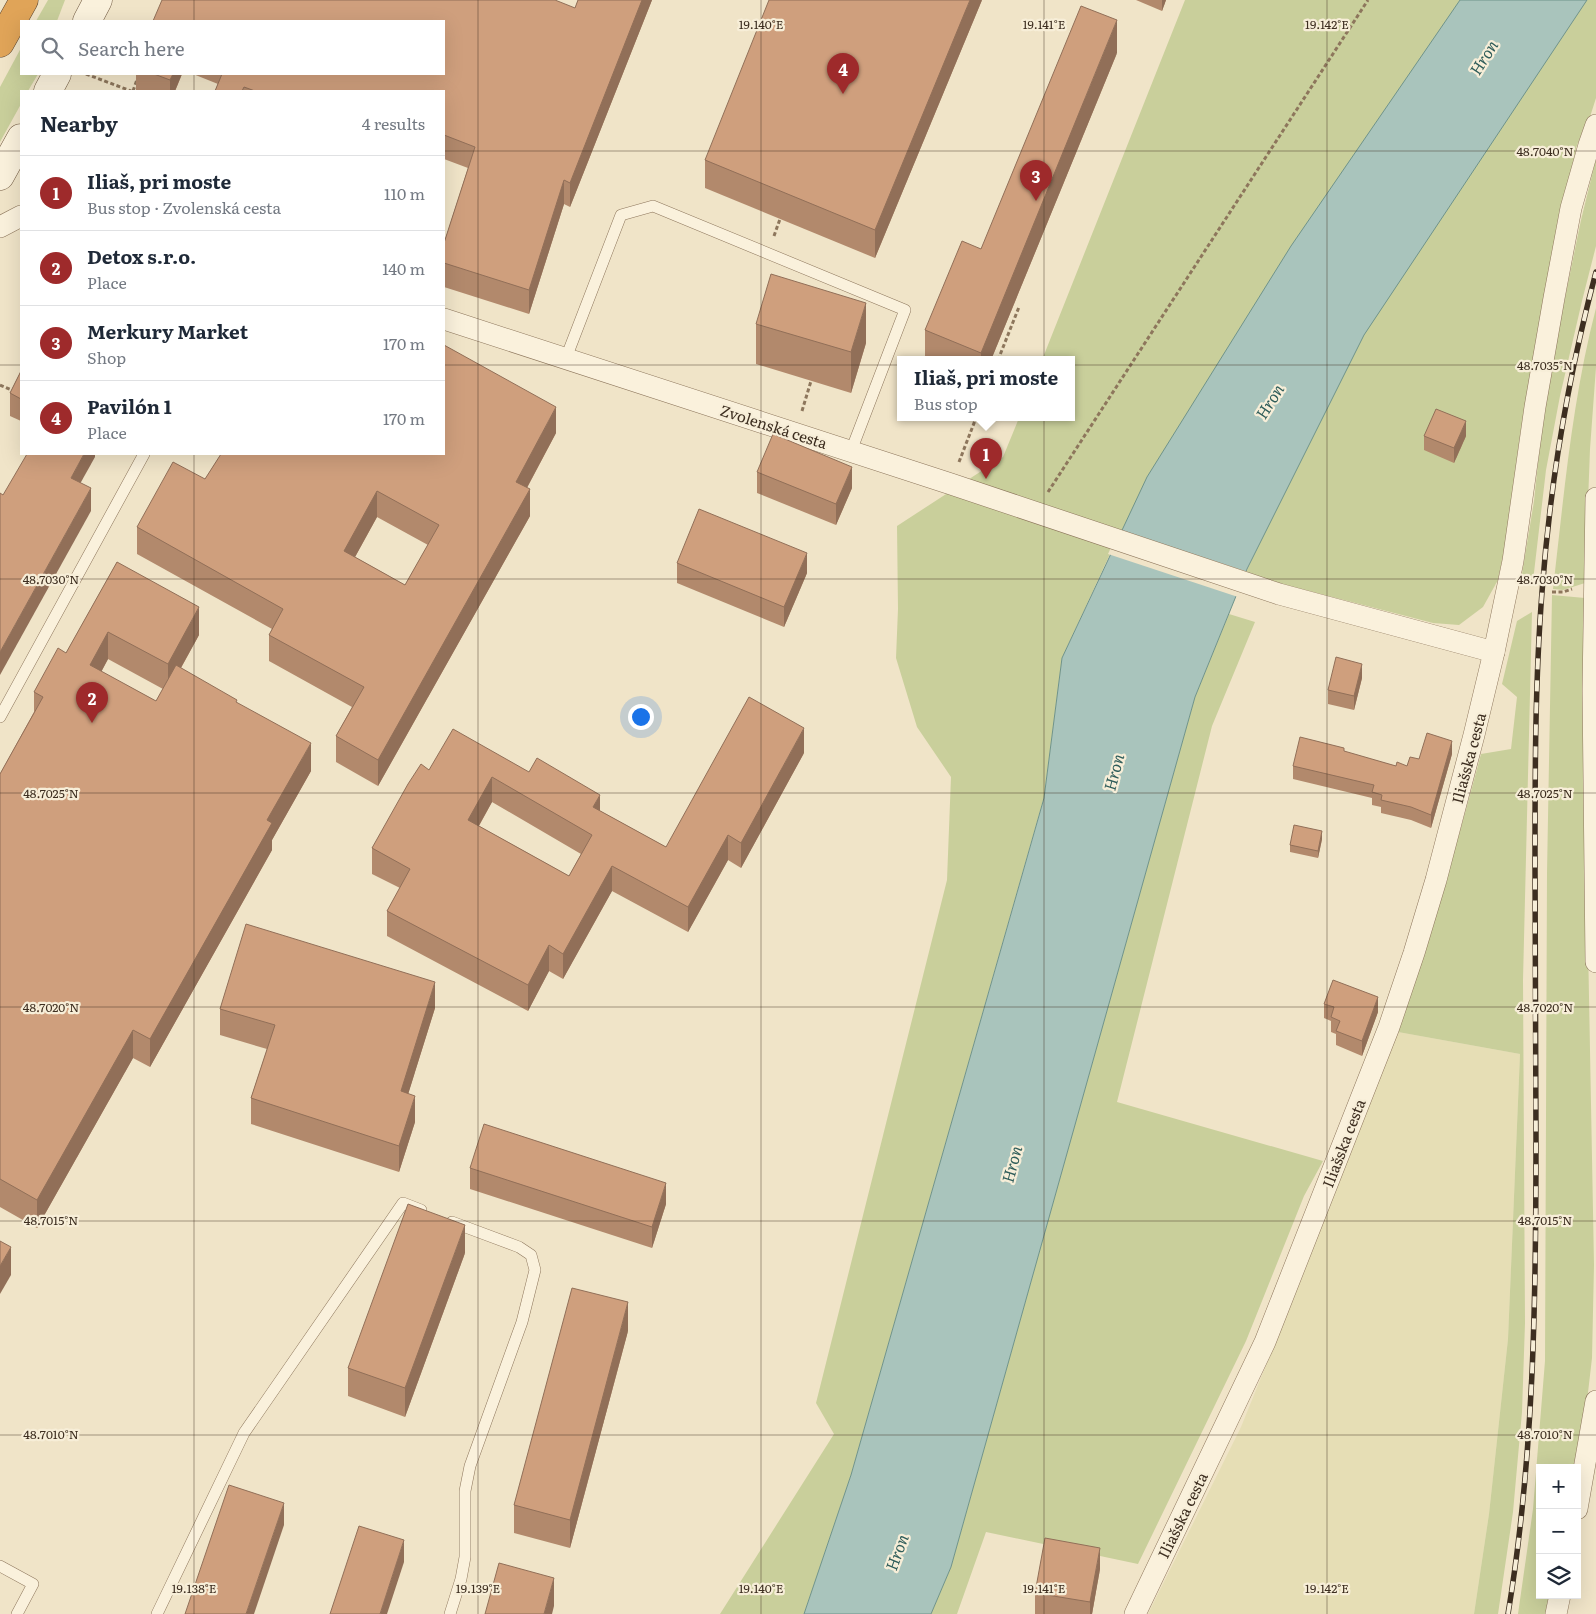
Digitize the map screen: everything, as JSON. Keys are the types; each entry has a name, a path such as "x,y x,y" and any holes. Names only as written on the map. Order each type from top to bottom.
{"highway":[{"path":"0,43 24,0"}],"main road":[{"path":"88,20 98,0"},
{"path":"49,90 56,75"},
{"path":"8,173 20,141"}],"street":[{"name":"Iliašska cesta","path":"1136,1614 1265,1342 1389,1027 1414,953 1436,880 1494,652 1512,561 1535,407 1554,298 1572,208 1596,125"},
{"path":"0,227 20,217"},
{"name":"Zvolenská cesta","path":"445,319 851,451 1279,594 1494,652"},
{"path":"1596,498 1593,690 1596,962"},
{"path":"1581,1486 1596,1401"},
{"path":"1556,1614 1559,1599"}],"lane":[{"path":"566,358 621,216 653,206 905,310 851,451"},
{"path":"0,717 143,455"},
{"path":"157,1614 244,1433 403,1203 519,1247 530,1255 535,1270 522,1322 470,1466 465,1491 465,1557 461,1579 450,1614"},
{"path":"0,1566 33,1584 16,1614"}],"path":[{"path":"1035,512 1368,0"},
{"path":"89,75 129,90"},
{"path":"132,90 139,75"},
{"path":"1000,356 1019,308"},
{"path":"796,433 811,381"},
{"path":"0,386 20,394"},
{"path":"951,484 975,421"}],"shaded area":[{"path":"1398,1032 1520,1054 1508,1339 1489,1514 1474,1614 1148,1614 1241,1427"}],"green space":[{"path":"48,0 65,0 57,20 37,20"},
{"path":"1185,0 1460,0 1110,554 1062,658 1044,797 851,1475 804,1614 720,1614 834,1434 816,1403 947,880 951,777 917,727 896,658 898,609 897,526 1003,457 1018,421 1075,421 1075,356 1044,356"},
{"path":"1587,0 1596,0 1596,98 1589,120 1587,120 1576,148 1521,429 1505,547 1498,580 1483,607 1459,625 1433,623 1282,584 1246,572 1336,381 1402,270 1410,265"},
{"path":"20,50 20,75 37,75 29,90 20,90 20,106 0,142 0,87"},
{"path":"1596,159 1596,246 1560,396 1546,470 1533,581 1523,582 1520,586 1534,501 1549,376 1581,220"},
{"path":"1596,308 1596,367 1590,449 1585,583 1563,590 1553,589 1575,413"},
{"path":"1552,595 1585,598 1586,835 1594,1265 1592,1358 1584,1427 1577,1464 1537,1464 1545,1361 1547,873"},
{"path":"1532,612 1523,980 1525,1323 1522,1412 1513,1512 1498,1614 1474,1614 1489,1514 1508,1339 1520,1054 1398,1032 1442,894 1481,754 1511,749 1517,697 1502,684 1517,621"},
{"path":"1229,614 1255,622 1212,726 1117,1102 1323,1161 1304,1196 1246,1341 1138,1564 986,1532 957,1614 931,1614 951,1567 1195,697"},
{"path":"1536,1472 1536,1599 1550,1599 1546,1614 1518,1614 1533,1509"}],"water":[{"name":"Hron","path":"1460,0 1587,0 1364,335 1247,569 1195,697 951,1567 931,1614 804,1614 851,1475 1044,798 1062,658 1147,477 1291,246"}],"pier":[{"path":"1119,530 1248,572 1238,597 1108,554"}],"building":[{"path":"162,0 555,0 575,8 578,0 642,0 570,183 564,180 529,290 445,263 445,240 475,147 445,135 445,90 252,90 244,87 242,90 215,90 222,75 445,75 445,20 153,20"},
{"path":"769,0 970,0 875,230 705,160"},
{"path":"1081,6 1117,20 981,353 925,330 962,241 981,249"},
{"path":"157,75 172,75 170,80"},
{"path":"771,274 866,303 851,352 756,324"},
{"path":"445,346 556,407 516,482 530,489 378,760 336,736 364,687 269,635 283,609 137,527 173,462 205,479 220,455 445,455","holes":["377,491 439,525 405,585 344,551"]},
{"path":"20,373 20,398 10,393"},
{"path":"1436,409 1466,421 1454,448 1424,436"},
{"path":"773,434 852,467 836,504 757,472"},
{"path":"26,455 83,455 71,478 91,488 0,652 0,493 3,495"},
{"path":"699,509 807,553 784,607 677,563"},
{"path":"117,562 199,607 168,664 108,632 90,665 156,701 176,665 237,700 236,702 311,743 267,820 272,823 150,1039 133,1030 37,1200 0,1179 0,774 43,697 34,692 58,648 66,653"},
{"path":"1336,657 1362,664 1354,696 1328,690"},
{"path":"749,697 804,728 741,843 728,835 688,907 612,866 563,954 549,945 528,985 387,911 410,869 372,848 421,764 429,770 453,729 529,772 537,758 600,795 593,807 666,847","holes":["492,777 592,835 569,876 468,820"]},
{"path":"1427,733 1452,741 1431,815 1411,807 1381,800 1382,795 1372,792 1374,785 1293,766 1300,737 1344,748 1344,751 1396,766 1397,762 1407,766 1410,757 1419,759"},
{"path":"1294,825 1322,831 1318,851 1290,845"},
{"path":"246,924 435,982 401,1091 415,1096 399,1146 251,1098 275,1025 220,1009"},
{"path":"1333,980 1378,997 1362,1041 1336,1031 1340,1021 1331,1017 1334,1007 1324,1004"},
{"path":"484,1124 666,1183 652,1227 470,1168"},
{"path":"408,1204 465,1225 405,1388 348,1368"},
{"path":"0,1241 11,1247 0,1266"},
{"path":"572,1288 628,1302 570,1520 514,1505"},
{"path":"229,1485 284,1503 246,1614 185,1614"},
{"path":"359,1526 404,1540 380,1614 330,1614"},
{"path":"1045,1538 1100,1548 1090,1602 1035,1593"},
{"path":"499,1563 554,1578 544,1614 485,1614"}],"railway":[{"path":"1508,1614 1523,1497 1532,1378 1534,1319 1536,1200 1535,761 1540,626 1545,552 1555,471 1577,351 1596,272"}],"place":[{"name":"Pavilón 1","path":"843,94"},
{"name":"Merkury Market","path":"1036,201"},
{"name":"Iliaš, pri moste","path":"986,479"},
{"name":"Detox s.r.o.","path":"92,723"}]}
